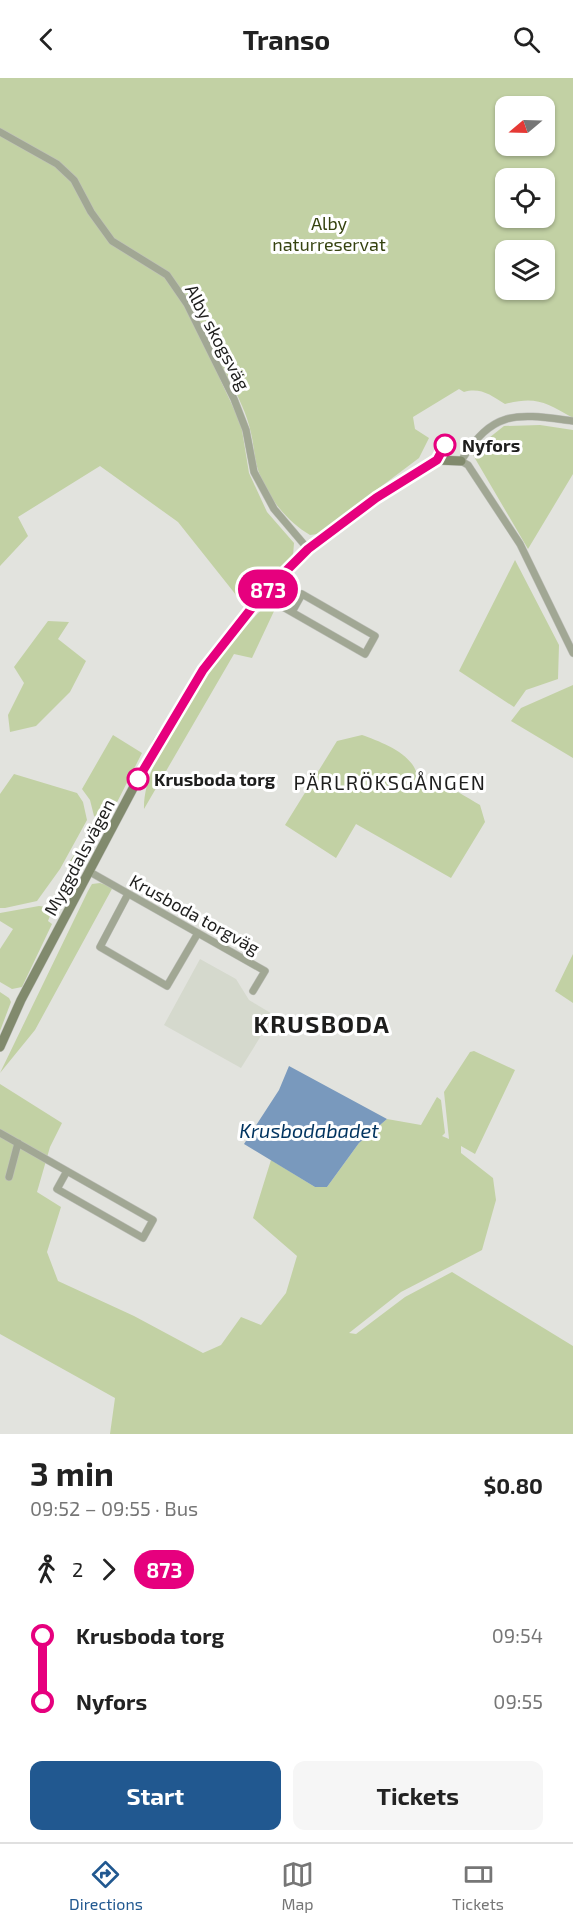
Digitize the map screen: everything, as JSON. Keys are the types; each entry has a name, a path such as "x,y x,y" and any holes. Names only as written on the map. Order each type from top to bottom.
{"street":[{"name":"Alby skogsväg","path":"0,132 57,164 74,180 91,212 112,241 167,275 187,304 234,399 246,429 254,472 274,510 308,549"},
{"path":"573,422 535,416 498,420 471,446 461,461 473,472 520,544 573,653"},
{"name":"Myggdalsvägen","path":"0,1047 21,1000 169,725 203,670 262,595 308,549 424,466 437,460 461,461"},
{"path":"262,595 365,654 375,636 302,594 292,612"},
{"name":"Krusboda torgväg","path":"90,872 265,971 253,991"},
{"path":"128,894 100,947 168,986 198,933"},
{"path":"0,1133 18,1143 153,1220 142,1238 57,1189 67,1171"},
{"path":"9,1177 18,1143"}],"shaded area":[{"path":"200,959 236,979 249,1000 274,1015 241,1068 164,1025"}],"green space":[{"name":"Alby naturreservat","path":"0,78 573,78 573,418 540,402 525,401 505,404 485,393 475,390 464,392 459,389 413,417 415,429 429,438 419,458 318,534 310,535 285,515 267,489 258,470 249,426 242,406 230,380 220,379 241,424 249,473 267,512 294,543 293,556 261,585 244,605 178,522 100,466 18,517 28,536 0,566"},
{"path":"540,425 573,430 573,474 528,549 473,455 475,449 504,426"},
{"path":"515,560 559,645 558,679 526,690 514,707 459,671"},
{"path":"264,607 275,609 252,658 234,654 144,809 147,786 156,759 188,702 228,648"},
{"path":"48,621 69,622 58,639 86,661 70,692 36,726 10,732 8,715 24,683 14,667"},
{"path":"573,685 573,758 511,721 521,708"},
{"path":"113,735 142,753 106,824 94,816 90,800 82,789"},
{"path":"362,735 398,751 410,761 419,781 425,788 447,787 480,805 485,822 451,878 356,824 336,858 285,825 337,741"},
{"path":"14,774 77,793 83,802 87,820 60,869 37,901 0,908 0,794"},
{"path":"93,826 103,830 76,878 68,871 68,864"},
{"path":"100,883 113,887 35,1030 0,1073 88,891 92,884"},
{"path":"39,906 53,908 48,921 52,924 22,987 12,989 0,982 0,949 13,929 0,921 0,913"},
{"path":"573,954 573,1003 555,991"},
{"path":"0,992 11,1002 0,1031"},
{"path":"474,1051 515,1070 475,1154 461,1146 461,1153 493,1178 496,1200 482,1250 401,1292 349,1333 356,1334 405,1297 452,1272 573,1346 573,1434 110,1434 115,1398 0,1334 0,1084 62,1123 50,1147 37,1192 61,1207 47,1252 58,1281 134,1316 203,1353 221,1345 241,1317 261,1325 286,1293 297,1256 253,1218 271,1160 315,1187 327,1187 359,1143 387,1119 421,1125 437,1097 441,1100 445,1133 442,1136 449,1139 444,1092 470,1052"}],"water":[{"name":"Krusbodabadet","path":"289,1066 387,1119 359,1143 327,1187 315,1187 244,1144 279,1090"}],"bus line":[{"name":"873","path":"138,779 157,743 203,670 262,595 308,549 376,498 437,460 445,445"}],"place":[{"name":"Nyfors","path":"445,445"},
{"name":"Krusboda torg","path":"138,779"}],"district":[{"name":"PÄRLRÖKSGÅNGEN","path":"390,782"},
{"name":"KRUSBODA","path":"322,1023"}]}
